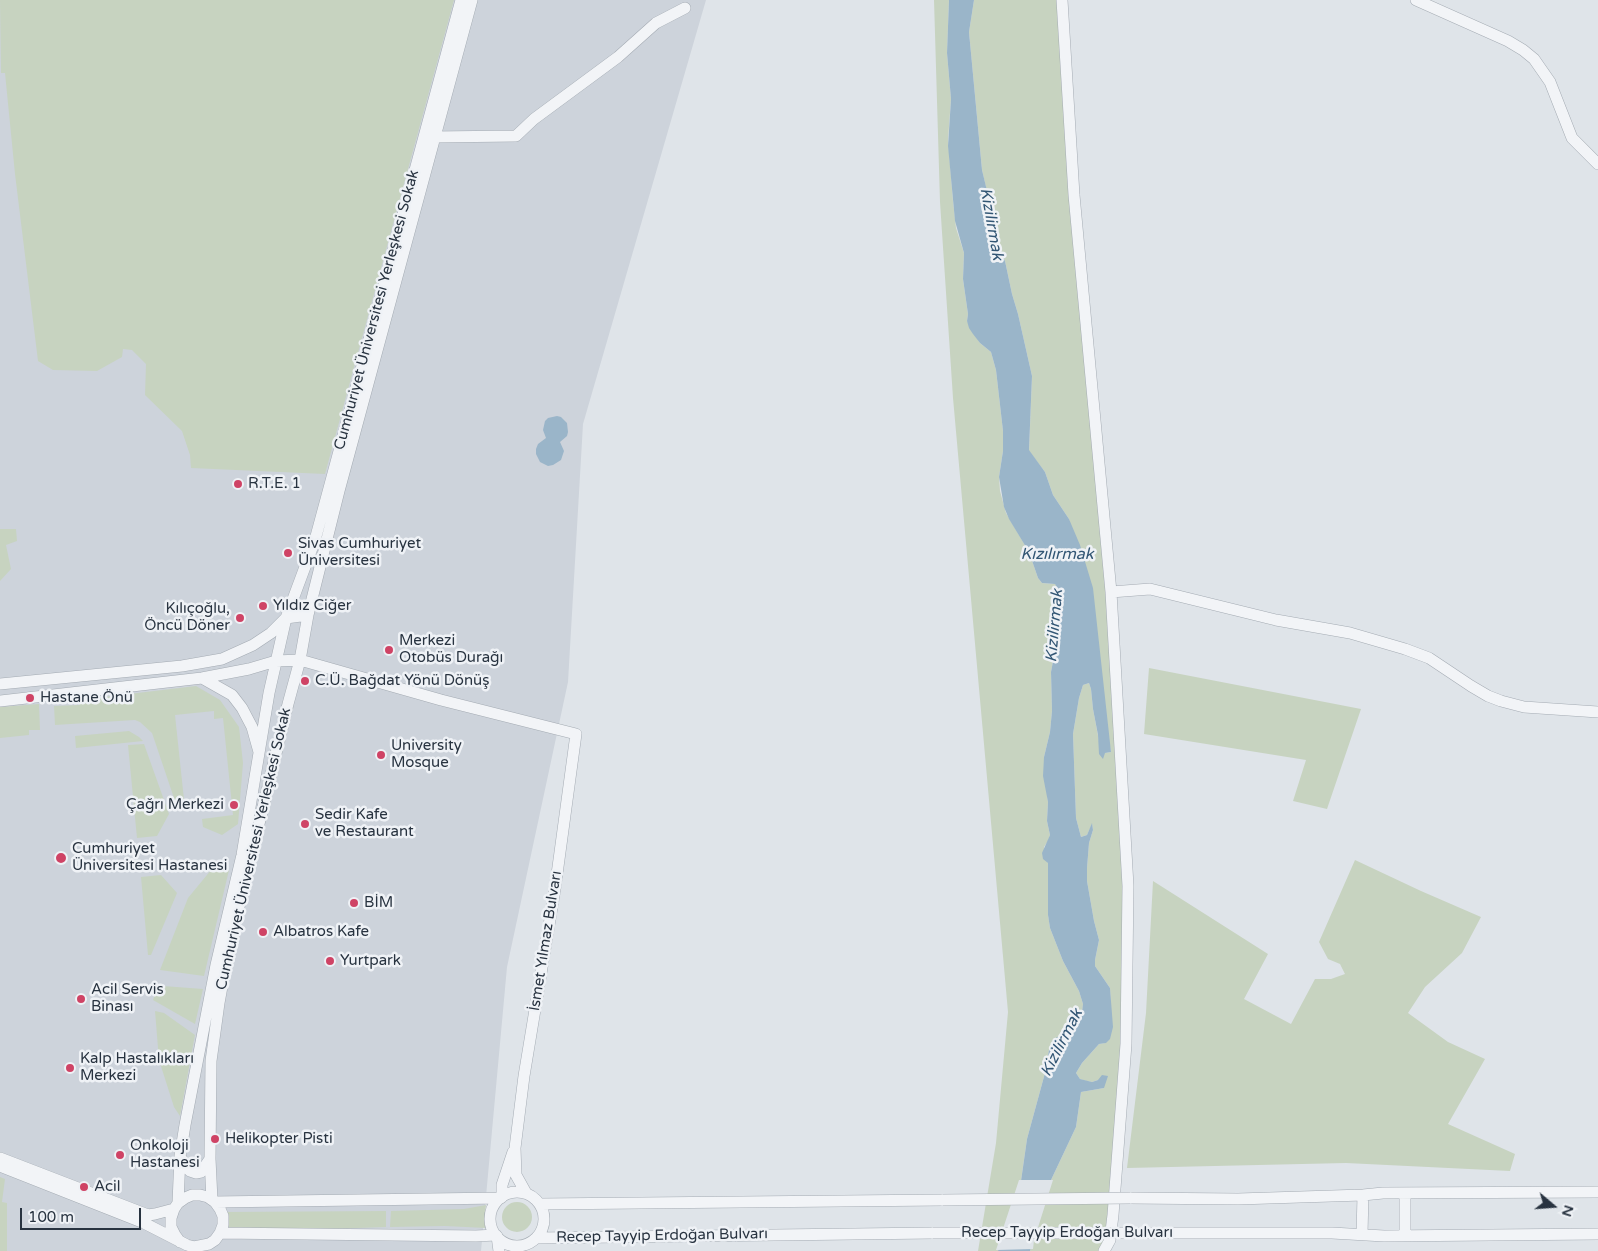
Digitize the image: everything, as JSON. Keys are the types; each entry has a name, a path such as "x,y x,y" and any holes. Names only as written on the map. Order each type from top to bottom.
{"street":[{"name":"Cumhuriyet Üniversitesi Yerleşkesi Sokak","path":"180,1242 174,1235 171,1218 176,1206 180,1156 208,1001 242,855 276,661 286,618 315,540 461,0"},
{"name":"Cumhuriyet Üniversitesi Yerleşkesi Sokak","path":"217,1241 223,1225 223,1216 220,1208 213,1201 210,1159 211,1061 221,988 229,948 300,660 308,614 339,491 472,0"},
{"path":"1062,0 1074,195 1111,592 1128,886 1126,1044 1113,1215 1110,1240 1104,1251"},
{"path":"1416,0 1508,41 1534,59 1550,82 1572,138 1598,164"},
{"path":"434,137 516,136 534,118 618,57 656,23 685,8"},
{"path":"1111,592 1150,589 1276,620 1350,634 1405,648 1429,658 1471,686 1488,696 1502,701 1524,707 1598,712"},
{"path":"286,618 308,614"},
{"name":"Cumhuriyet Üniversitesi Yerleşkesi Sokak","path":"0,684 182,666 222,659 253,645 271,633 286,618"},
{"path":"0,701 202,678 249,669 276,661 300,660"},
{"name":"İsmet Yılmaz Bulvarı","path":"300,660 441,700 576,734 554,889 524,1076 515,1148 516,1175 526,1193 534,1197 540,1204"},
{"name":"Cumhuriyet Üniversitesi Yerleşkesi Sokak","path":"202,678 232,694 242,708 252,728 260,756"},
{"name":"İsmet Yılmaz Bulvarı","path":"499,1251 496,1235 491,1224 491,1215 494,1206 501,1198 502,1185 515,1148"},
{"path":"180,1156 185,1166 190,1171 196,1172 202,1172 210,1159"},
{"path":"0,1158 148,1215 176,1206 192,1195 200,1195 213,1201 501,1198 516,1192 526,1193"},
{"path":"0,1166 144,1223 187,1246 198,1249 217,1241 496,1235 506,1243 522,1246 532,1244 542,1231 544,1213 540,1204 1130,1198 1238,1199 1383,1193 1598,1192"},
{"path":"1405,1194 1406,1235"},
{"path":"1362,1234 1363,1195"},
{"name":"Recep Tayyip Erdoğan Bulvarı","path":"532,1244 933,1233 1332,1233 1384,1236 1598,1234"}],"shaded area":[{"name":"Sivas Cumhuriyet Üniversitesi","path":"0,0 706,0 583,424 568,682 507,967 481,1251 0,1251"}],"green space":[{"path":"0,0 454,0 325,474 191,468 190,455 182,431 145,395 146,364 132,350 123,349 122,357 97,371 53,370 38,361 15,174 5,73 1,73"},
{"path":"934,0 949,0 947,53 951,99 948,140 953,201 956,228 964,253 963,279 968,314 967,321 980,343 991,352 996,370 1003,431 1003,451 999,477 1000,491 1006,513 1029,552 1038,578 1042,583 1055,584 1058,589 1059,596 1056,602 1055,621 1058,634 1051,672 1052,711 1050,732 1044,757 1048,802 1047,821 1050,835 1044,847 1048,863 1048,915 1050,928 1063,961 1079,991 1083,1004 1082,1012 1074,1031 1049,1050 1045,1073 1027,1139 1021,1181 998,1251 978,1251 996,1143 1008,1012 953,398 940,202"},
{"path":"974,0 1057,0 1106,592 1123,886 1121,1044 1108,1215 1105,1238 1099,1251 1030,1251 1051,1180 1076,1127 1081,1092 1104,1088 1098,1080 1086,1081 1080,1079 1076,1073 1082,1063 1099,1044 1105,1043 1111,1008 1110,988 1095,966 1099,940 1087,881 1089,843 1093,830 1092,824 1087,835 1081,837 1076,818 1073,734 1083,685 1089,683 1091,689 1099,741 1105,753 1111,752 1069,519 1053,495 1045,472 1029,451 1032,376 1005,261 994,240 988,218 993,205 988,196 982,170 969,32"},
{"path":"0,529 16,529 17,541 6,545 11,569 0,581"},
{"path":"1149,668 1361,709 1327,809 1293,801 1306,760 1144,734"},
{"path":"196,686 220,700 239,727 243,763 238,824 222,835 203,827 202,819 233,815 223,718 214,719 214,711 175,715 185,809 175,801 152,733 140,722 135,720 55,725 54,706 79,705 79,700"},
{"path":"39,704 40,730 29,730 29,735 0,738 0,707"},
{"path":"129,731 143,741 76,748 75,736"},
{"path":"144,744 169,814 157,836 137,838 128,745"},
{"path":"1355,860 1481,917 1462,953 1425,987 1408,1013 1448,1042 1485,1059 1448,1124 1515,1154 1510,1171 1346,1163 1127,1168 1146,1013 1153,881 1268,954 1244,999 1291,1024 1315,979 1331,979 1345,974 1340,964 1328,959 1319,942"},
{"path":"216,864 229,870 204,976 160,970 188,898"},
{"path":"161,875 177,893 151,955 148,955 141,877"},
{"path":"163,986 203,989 195,1024 153,1000 157,989"},
{"path":"155,1011 164,1013 195,1035 180,1116 174,1107 159,1060"},
{"path":"0,1177 5,1179 2,1202 7,1203 7,1251 0,1251"},
{"path":"517,1202 528,1206 532,1217 528,1228 517,1232 506,1228 502,1217 506,1206"},
{"path":"486,1205 486,1228 445,1226 390,1227 391,1211 464,1209"},
{"path":"386,1211 386,1227 303,1230 223,1228 223,1212"}],"water":[{"name":"Kızılırmak","path":"949,0 974,0 969,32 982,170 988,195 993,205 988,218 994,240 1005,261 1032,376 1029,450 1045,472 1053,495 1069,519 1080,545 1093,588 1111,752 1105,753 1103,759 1099,754 1091,689 1089,683 1083,685 1073,734 1076,818 1081,837 1087,835 1092,823 1093,830 1089,843 1087,881 1099,940 1095,966 1110,988 1113,1027 1110,1039 1106,1043 1099,1044 1082,1063 1076,1073 1080,1079 1092,1082 1098,1080 1102,1075 1108,1076 1104,1088 1081,1092 1076,1127 1051,1180 1030,1251 998,1251 1021,1181 1027,1139 1045,1073 1049,1050 1055,1038 1074,1031 1082,1012 1083,1004 1079,991 1063,961 1050,928 1048,915 1048,863 1043,859 1042,853 1050,835 1047,821 1048,802 1043,776 1044,757 1050,732 1052,711 1051,672 1057,640 1055,608 1059,596 1055,584 1042,583 1038,578 1029,552 1004,507 999,477 1003,451 1003,431 996,370 991,352 973,334 967,321 968,314 963,279 964,253 955,221 948,146 951,99 947,53"},
{"path":"557,416 567,423 568,432 567,436 560,442 564,451 561,460 548,466 540,462 536,449 538,444 546,438 543,430 545,421 548,418"}],"pier":[{"path":"1019,1180 1053,1180 1034,1240 1033,1249 996,1250"}],"place":[{"name":"R.T.E. 1","path":"238,484"},
{"name":"Sivas Cumhuriyet Üniversitesi","path":"288,553"},
{"name":"Yıldız Ciğer","path":"263,606"},
{"name":"Kılıçoğlu, Öncü Döner","path":"240,618"},
{"name":"Merkezi Otobüs Durağı","path":"389,650"},
{"name":"C.Ü. Bağdat Yönü Dönüş","path":"305,681"},
{"name":"Hastane Önü","path":"30,698"},
{"name":"University Mosque","path":"381,755"},
{"name":"Çağrı Merkezi","path":"234,805"},
{"name":"Sedir Kafe ve Restaurant","path":"305,824"},
{"name":"Cumhuriyet Üniversitesi Hastanesi","path":"61,858"},
{"name":"BİM","path":"354,903"},
{"name":"Albatros Kafe","path":"263,932"},
{"name":"Yurtpark","path":"330,961"},
{"name":"Acil Servis Binası","path":"81,999"},
{"name":"Kalp Hastalıkları Merkezi","path":"70,1068"},
{"name":"Helikopter Pisti","path":"215,1139"},
{"name":"Onkoloji Hastanesi","path":"120,1155"},
{"name":"Acil","path":"84,1187"}],"water label":[{"name":"Kizilirmak","path":"991,224"},
{"name":"Kizilirmak","path":"1055,626"},
{"name":"Kizilirmak","path":"1062,1043"}]}
